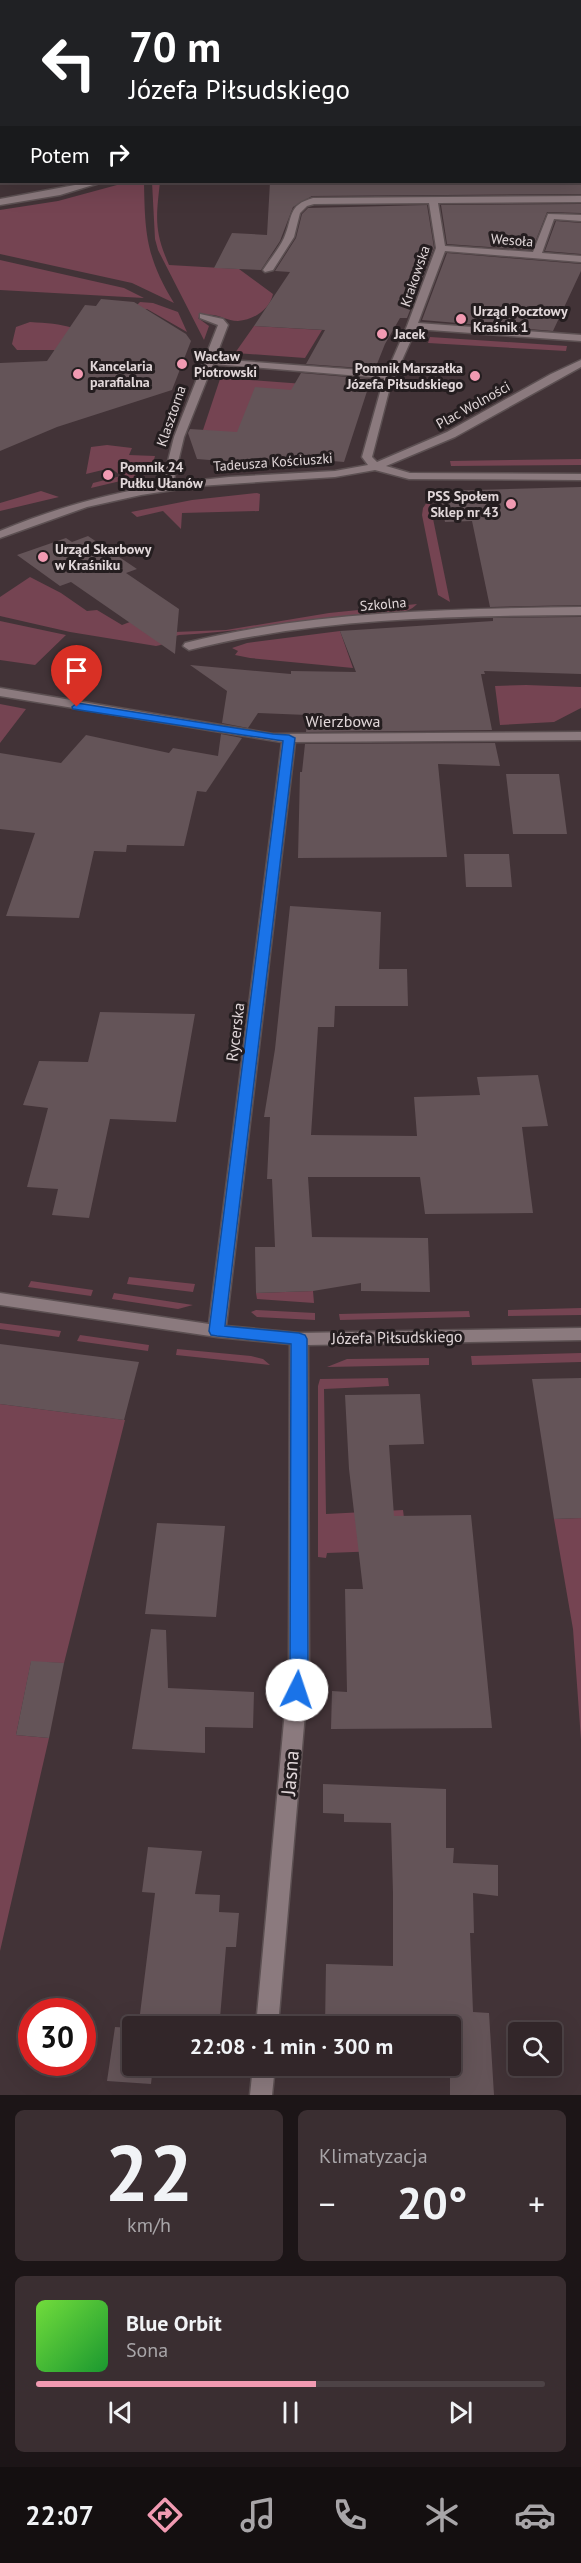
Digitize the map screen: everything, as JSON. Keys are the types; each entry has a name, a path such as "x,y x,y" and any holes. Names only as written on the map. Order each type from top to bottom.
{"street":[{"path":"0,202 60,192 95,183"},
{"path":"268,270 288,237 296,212 304,204 323,200 581,199"},
{"name":"Krakowska","path":"412,326 441,248 433,200"},
{"path":"536,256 551,216 581,218"},
{"name":"Wesoła","path":"441,248 581,259"},
{"name":"Klasztorna","path":"167,486 168,474 179,437 223,325 220,321 203,316"},
{"path":"581,338 412,326 390,375 369,440 367,456 375,466 409,476 581,477"},
{"path":"207,361 390,375"},
{"name":"Plac Wolności","path":"375,466 426,447 581,363"},
{"name":"Tadeusza Kościuszki","path":"0,535 61,512 167,486 232,479 332,474 375,466"},
{"name":"Szkolna","path":"189,646 257,632 441,613 581,610"},
{"name":"Wierzbowa","path":"0,692 192,725 289,738 581,736"},
{"name":"Rycerska","path":"217,1331 289,738"},
{"name":"Józefa Piłsudskiego","path":"0,1299 217,1331 299,1339 581,1334"},
{"name":"Jasna","path":"268,2016 299,1667 299,1339"},
{"path":"261,2095 263,2076"}],"shaded area":[{"path":"124,183 144,183 145,216 152,258 174,303 132,283 0,254 0,210 58,201"},
{"path":"152,183 160,183 157,224 169,265 239,269 273,294 269,304 260,313 238,321 214,315 198,318 209,326 204,340 158,250 155,239"},
{"path":"0,260 124,288 144,298 0,290"},
{"path":"140,302 153,303 178,312 187,332 147,309 143,310 137,305"},
{"path":"30,322 53,324 81,331 107,350 17,350 12,344 16,327"},
{"path":"254,326 322,330 305,358 235,353"},
{"path":"430,337 567,346 566,351 428,343"},
{"path":"220,379 344,387 295,445 203,430"},
{"path":"107,445 132,448 129,455 155,456 150,474 91,488 93,483 121,476 111,468 86,474 91,447"},
{"path":"581,459 581,465 451,466 450,461"},
{"path":"41,491 59,497 0,511 0,503"},
{"path":"260,494 259,511 182,513 181,529 163,511 137,517 131,512 192,500"},
{"path":"429,499 450,602 438,595 422,515 423,508"},
{"path":"30,577 61,593 87,611 97,610 122,625 166,608 174,632 226,630 329,613 417,604 406,611 392,614 341,617 225,631 179,635 156,646 70,632 0,616 0,597"},
{"path":"0,621 66,635 35,665 0,660"},
{"path":"340,631 353,668 250,658 235,655 238,651 232,648 247,643"},
{"path":"495,686 581,687 581,708 554,722 500,725"},
{"path":"0,704 26,709 0,743"},
{"path":"129,1277 195,1284 193,1292 127,1284"},
{"path":"31,1281 93,1290 91,1296 28,1287"},
{"path":"313,1291 314,1303 257,1299 256,1293"},
{"path":"114,1293 193,1305 178,1309 112,1299"},
{"path":"581,1308 581,1315 508,1316 508,1310"},
{"path":"256,1310 315,1313 315,1320 257,1317 251,1312"},
{"path":"469,1311 470,1317 340,1320 339,1314"},
{"path":"0,1323 61,1331 59,1337 0,1329"},
{"path":"80,1335 149,1345 148,1351 77,1341"},
{"path":"177,1349 251,1356 263,1359 270,1365 176,1355"},
{"path":"581,1353 581,1362 472,1365 471,1356"},
{"path":"429,1358 429,1365 327,1367 347,1359"},
{"path":"388,1378 389,1386 324,1389 326,1514 403,1510 408,1550 327,1553 326,1558 318,1557 318,1386 320,1379"},
{"path":"0,1404 125,1420 64,1663 31,1662 16,1735 49,1738 0,1951"},
{"path":"581,1518 581,1740 573,1629 554,1519"}],"building":[{"path":"270,183 581,183 581,194 312,196 293,207 280,241 261,270 214,268 232,233 267,235"},
{"path":"581,204 581,213 547,212 532,250 447,244 441,205"},
{"path":"427,205 434,248 407,318 400,318 385,344 375,369 306,364 325,330 254,326 290,272 275,271 296,238 302,214 308,208"},
{"path":"556,221 581,223 581,254 545,251"},
{"path":"447,253 581,264 581,271 553,331 422,320"},
{"path":"101,299 134,302 186,334 191,341 172,390 57,427 0,451 0,363 47,361 85,305 96,306"},
{"path":"301,373 371,379 344,462 284,457 271,465 197,459 188,433 190,429 237,432 255,387 291,390"},
{"path":"581,487 581,605 490,607 472,521 445,522 439,491"},
{"path":"88,536 137,569 126,573 179,609 175,654 71,582 60,586 17,555 66,538 72,542"},
{"path":"581,617 581,674 484,671 485,674 481,674 492,730 306,732 307,715 258,713 248,728 222,723 227,691 190,665 291,674 291,671 356,672 340,631 493,621 493,618"},
{"path":"221,734 242,738 206,792 197,791 184,846 127,845 126,852 94,851 79,918 6,916 35,833 0,829 0,753 61,763 86,735 169,753 173,748 218,756"},
{"path":"495,743 500,766 438,764 447,857 298,858 300,772 302,772 305,744"},
{"path":"506,774 559,774 567,834 513,834"},
{"path":"464,854 509,854 512,887 466,887"},
{"path":"290,906 381,912 379,969 407,969 408,1006 335,1006 334,1027 318,1027 311,1135 417,1136 414,1097 480,1095 477,1077 538,1075 548,1126 522,1127 533,1213 425,1214 420,1177 308,1177 312,1237 428,1238 430,1292 361,1291 361,1283 313,1291 256,1293 255,1247 275,1247 272,1179 267,1179 270,1117 264,1117 275,1049"},
{"path":"100,1012 195,1014 176,1122 110,1119 89,1218 52,1215 58,1189 27,1187 48,1108 23,1105 39,1061 88,1062"},
{"path":"0,1344 139,1362 124,1420 0,1404"},
{"path":"581,1378 581,1518 554,1519 532,1379"},
{"path":"420,1394 424,1444 389,1445 394,1516 471,1515 492,1728 331,1729 332,1691 347,1692 345,1589 363,1589 349,1469 345,1395"},
{"path":"157,1523 225,1526 216,1617 145,1614"},
{"path":"151,1629 166,1630 168,1688 254,1692 253,1728 205,1727 205,1753 132,1749"},
{"path":"31,1661 64,1663 49,1738 16,1735"},
{"path":"323,1784 446,1789 446,1848 454,1848 453,1863 498,1865 498,1896 473,1893 474,1933 470,1933 473,2012 489,2013 494,2095 450,2095 450,2076 461,2076 461,2016 325,2016 326,1964 393,1966 393,1893 391,1823 344,1822 344,1814 323,1813"},
{"path":"148,1847 202,1851 195,1894 220,1895 219,1912 239,1913 236,1947 226,1947 220,2016 140,2014 155,1893 142,1892"},
{"path":"115,2027 122,2027 122,2076 152,2076 151,2084 107,2081"}],"place":[{"name":"Urząd Pocztowy Kraśnik 1","path":"461,319"},
{"name":"Jacek","path":"382,334"},
{"name":"Wacław Piotrowski","path":"182,364"},
{"name":"Kancelaria parafialna","path":"78,374"},
{"name":"Pomnik Marszałka Józefa Piłsudskiego","path":"475,376"},
{"name":"Pomnik 24 Pułku Ułanów","path":"108,475"},
{"name":"PSS Społem Sklep nr 43","path":"511,504"},
{"name":"Urząd Skarbowy w Kraśniku","path":"43,557"}],"route":[{"path":"77,707 273,738 289,738 217,1331 299,1339 299,1667 297,1690"}]}
